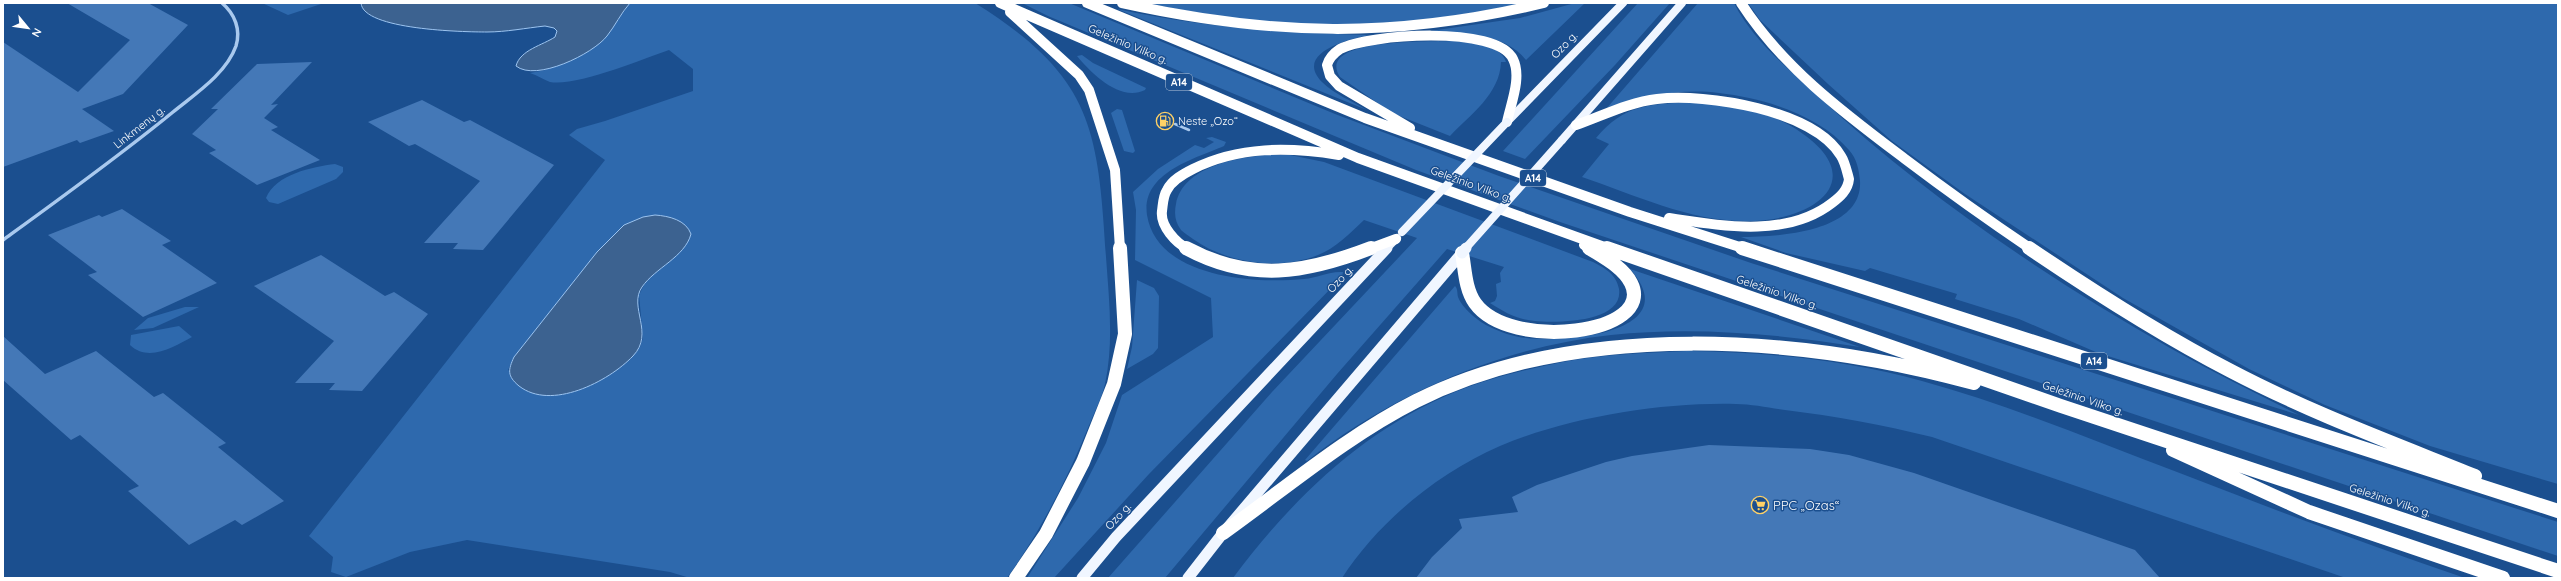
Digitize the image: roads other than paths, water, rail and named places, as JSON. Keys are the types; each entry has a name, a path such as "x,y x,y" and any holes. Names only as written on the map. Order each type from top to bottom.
{"highway":[{"name":"Geležinio Vilko g.","path":"1000,3 1358,158 1569,235 2061,406 2558,571"},
{"path":"1000,3 1079,75 1089,90 1098,113 1115,170 1125,334 1114,384 1083,462 1046,534 1016,578"},
{"name":"Geležinio Vilko g.","path":"1087,3 1254,74 1365,118 1630,212 2558,510"},
{"path":"1122,3 1215,21 1320,30 1398,28 1454,22 1544,3"},
{"path":"1741,3 1769,40 1835,104 1984,217 2115,303 2215,362 2324,416 2558,510"},
{"path":"1435,143 1333,81 1327,70 1328,60 1336,52 1351,45 1386,39 1459,36 1494,44 1512,55 1516,64 1517,72 1507,122"},
{"path":"1576,125 1644,101 1657,99 1700,98 1755,107 1802,124 1822,137 1836,150 1846,166 1849,180 1844,193 1831,206 1814,216 1790,223 1765,226 1730,226 1630,212"},
{"path":"1358,158 1293,150 1251,150 1217,158 1179,177 1165,192 1161,208 1162,223 1184,248 1205,259 1235,267 1266,271 1292,271 1328,264 1399,235"},
{"path":"1462,253 1468,290 1475,303 1488,316 1510,326 1531,331 1588,329 1609,324 1624,314 1632,301 1633,287 1626,276 1610,262 1569,235"},
{"path":"1224,533 1356,439 1417,401 1454,385 1503,368 1553,357 1665,346 1716,344 1782,349 1906,366 2061,406"},
{"path":"2113,423 2309,512 2503,578"}],"main road":[{"name":"Ozo g.","path":"1082,578 1116,537 1399,235 1623,3"},
{"path":"1188,578 1224,533 1462,253 1682,3"}],"street":[{"name":"Linkmenų g.","path":"3,240 164,120 228,61 236,45 238,27 232,10 222,3"}],"lane":[{"path":"1175,124 1189,130"}],"place":[{"name":"Neste „Ozo“","path":"1165,121"},
{"name":"PPC „Ozas“","path":"1760,505"}]}
